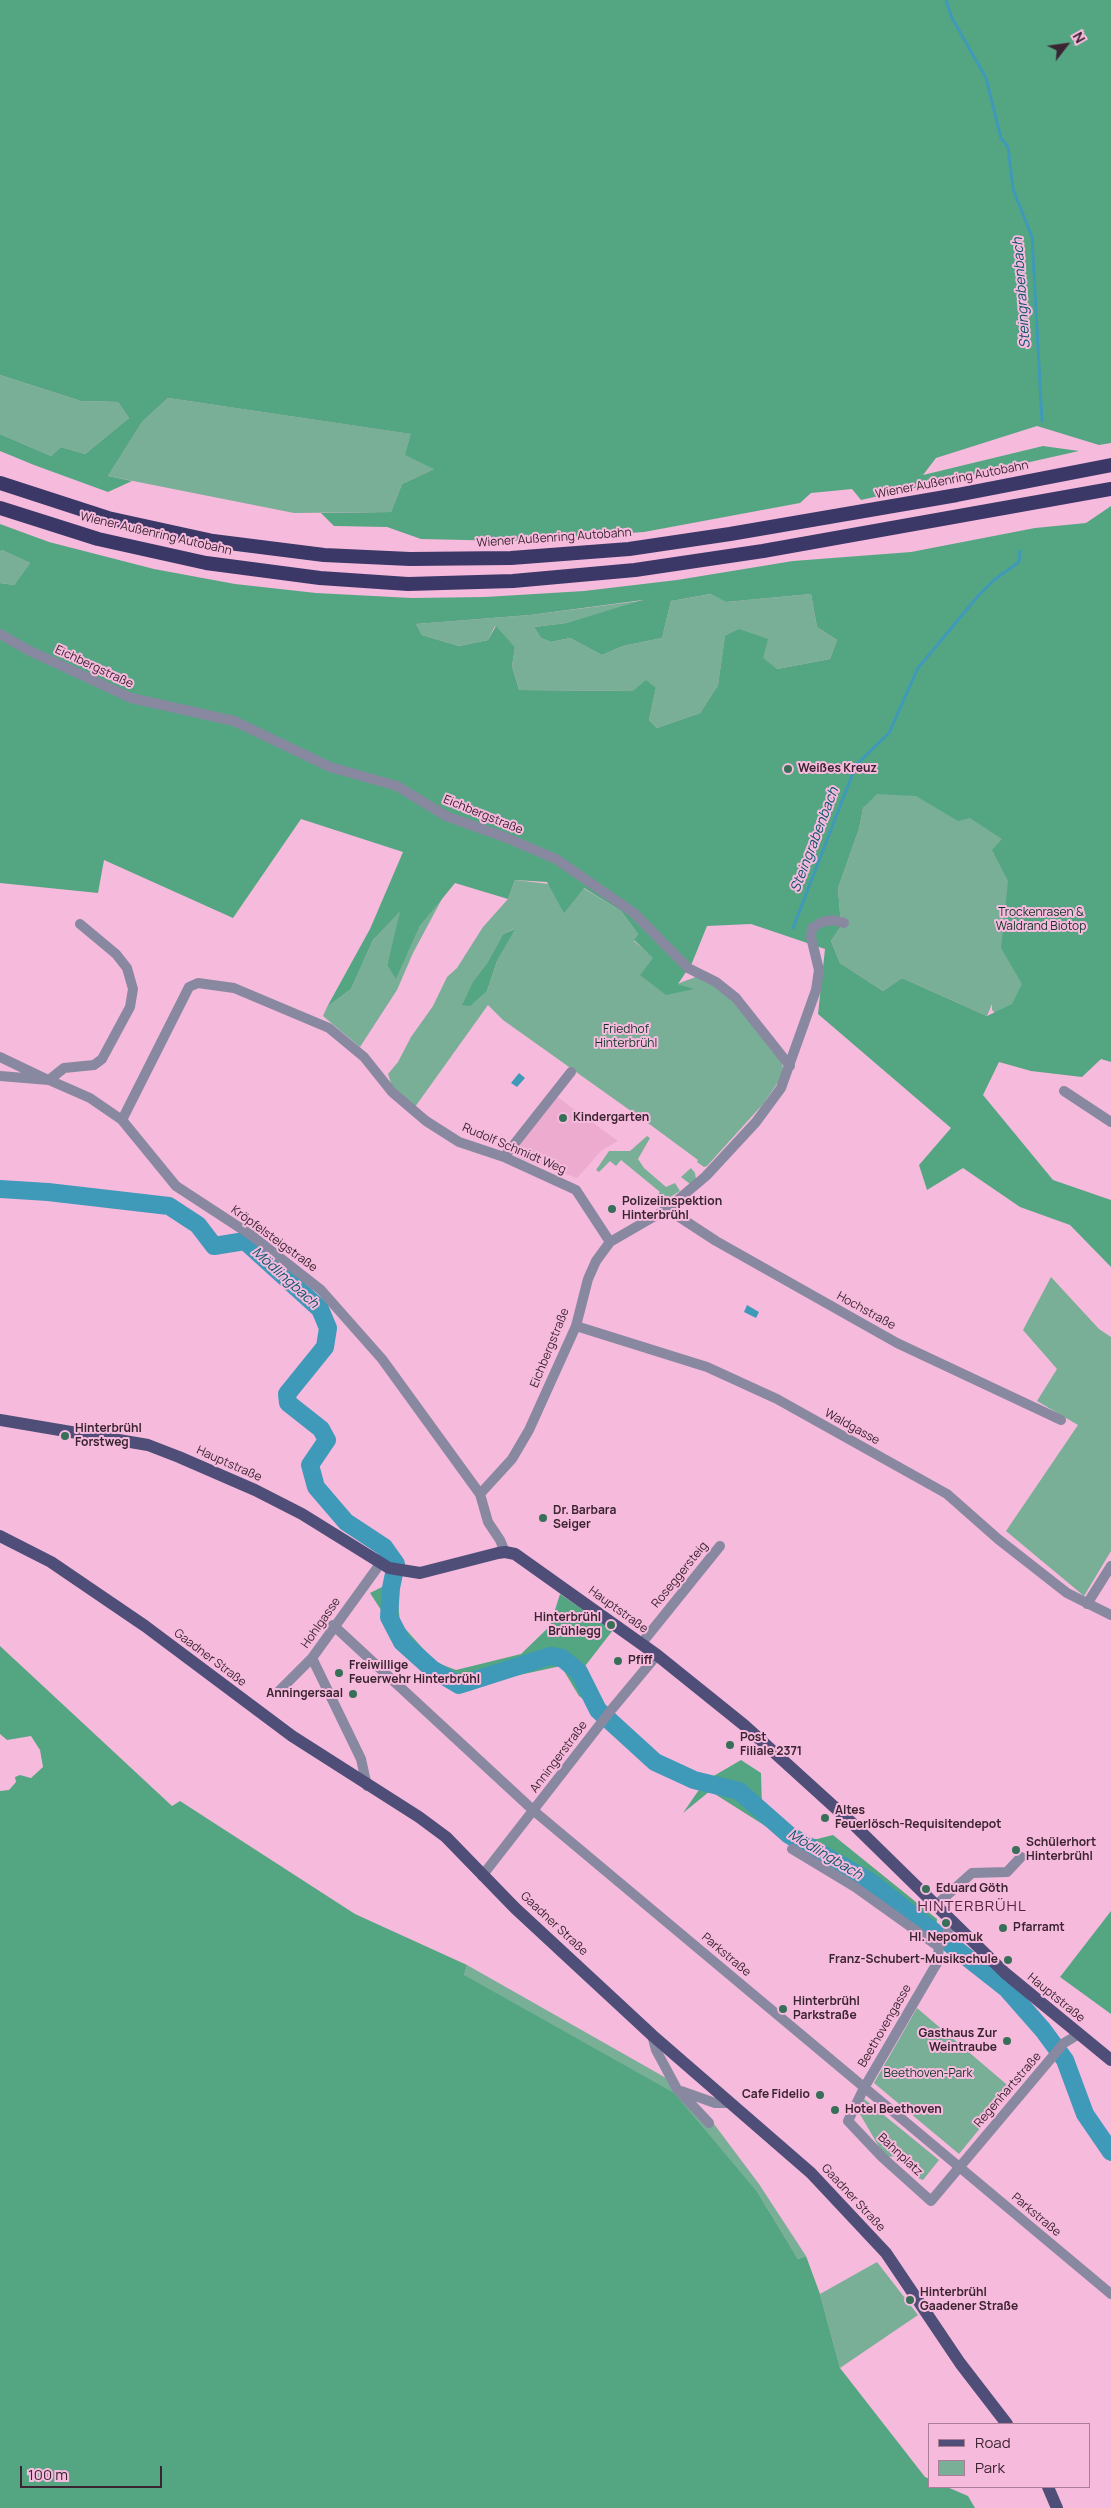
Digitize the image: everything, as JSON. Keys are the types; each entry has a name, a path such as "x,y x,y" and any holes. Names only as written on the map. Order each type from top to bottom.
{"highway":[{"name":"Wiener Außenring Autobahn","path":"0,483 108,518 213,541 343,556 410,559 511,558 629,548 730,534 957,495 1111,465"},
{"name":"Wiener Außenring Autobahn","path":"0,508 98,539 206,563 320,578 408,584 514,581 635,570 763,551 1111,489"}],"main road":[{"name":"Hauptstraße","path":"0,1420 148,1445 255,1490 302,1514 389,1568 420,1573 505,1552 515,1554 657,1655 744,1725 852,1823 935,1906 950,1927 1111,2060"},
{"name":"Gaadner Straße","path":"0,1536 51,1562 145,1626 292,1736 446,1837 482,1876 652,2035 811,2173 886,2254 960,2363 1006,2423"},
{"path":"1048,2488 1057,2508"}],"street":[{"name":"Eichbergstraße","path":"0,634 28,650 131,698 234,721 330,768 397,786 446,816 556,858 634,913 688,968 716,982 736,998 790,1066"},
{"name":"Eichbergstraße","path":"480,1494 512,1459 529,1430 576,1326 588,1279 596,1261 610,1242 667,1209 706,1176 756,1122 781,1088 816,990 819,970 811,937 812,928 828,921 844,923"},
{"path":"0,1056 49,1080 64,1068 94,1065 102,1059 130,1007 133,989 127,968 116,954 80,924"},
{"name":"Rudolf Schmidt Weg","path":"122,1120 189,987 198,983 234,988 329,1028 364,1057 392,1092 426,1121 459,1142 504,1157 576,1190 610,1242"},
{"path":"504,1157 571,1072"},
{"name":"Kröpfelsteigstraße","path":"0,1076 49,1080 90,1098 122,1120 176,1186 251,1235 321,1290 382,1359 480,1494"},
{"path":"1064,1091 1111,1122"},
{"name":"Hochstraße","path":"667,1209 716,1241 897,1343 1061,1420"},
{"name":"Waldgasse","path":"576,1326 707,1367 777,1399 947,1494 998,1539 1067,1593 1087,1604 1110,1613"},
{"path":"480,1494 488,1522 500,1540 505,1552"},
{"name":"Roseggersteig","path":"641,1644 720,1546"},
{"path":"1087,1604 1111,1566"},
{"name":"Hohlgasse","path":"278,1692 312,1658 334,1625 389,1568"},
{"name":"Parkstraße","path":"334,1625 534,1811 1111,2294"},
{"name":"Anningerstraße","path":"482,1876 598,1726 657,1655"},
{"path":"312,1658 361,1759 367,1786"},
{"path":"792,1849 855,1887 940,1944"},
{"path":"935,1906 972,1873 1007,1872 1021,1857"},
{"name":"Beethovengasse","path":"864,2088 937,1963 940,1944 950,1927"},
{"name":"Regenhartstraße","path":"960,2166 1064,2043 1079,2034"},
{"path":"652,2035 656,2050 678,2089 709,2123"},
{"name":"Bahnplatz","path":"864,2088 848,2121 882,2157 931,2201 960,2166"},
{"path":"678,2089 715,2103 730,2103"}],"shaded area":[{"name":"Kindergarten","path":"556,1096 618,1141 602,1150 577,1178 519,1158 514,1153"}],"green space":[{"path":"0,0 1111,0 1111,443 1099,445 1037,426 936,458 923,475 1043,446 1079,451 861,500 852,489 811,493 800,503 644,532 510,541 421,539 387,527 334,526 321,513 391,512 402,484 434,469 405,455 411,434 168,398 142,422 108,476 132,481 108,492 34,465 0,451 0,434 51,456 61,447 85,454 129,418 118,402 81,401 0,375"},
{"path":"0,375 81,401 118,402 129,418 85,454 61,447 51,456 0,434"},
{"path":"168,398 412,434 434,469 402,484 391,512 294,513 108,476 142,422"},
{"name":"Trockenrasen & Waldrand Biotop","path":"1111,506 1111,1062 1101,1059 1082,1077 1031,1071 999,1062 983,1095 1053,1180 1111,1200 1111,1267 1070,1225 1020,1207 963,1168 927,1190 919,1165 951,1128 818,1014 825,949 751,924 707,926 692,963 678,984 694,989 666,995 640,975 653,958 634,940 638,934 621,911 584,888 564,913 547,882 515,880 508,899 455,883 420,926 396,979 387,965 400,912 373,940 351,989 327,1007 370,929 403,852 301,819 233,918 104,860 98,893 0,883 0,583 14,585 30,563 2,550 0,552 0,524 49,542 154,569 235,584 316,593 412,598 485,597 584,591 677,580 793,561 911,552 1035,528 1086,523","holes":["711,594 726,602 811,594 817,627 837,640 830,659 777,669 763,658 768,639 739,629 725,636 718,685 700,713 657,728 649,720 656,688 646,680 633,691 519,690 512,666 515,647 496,626 488,640 459,646 422,635 416,624 530,615 643,600 566,623 534,627 541,638 551,642 570,638 602,655 623,646 662,638 671,601","877,794 916,796 958,821 970,818 1002,839 992,850 1008,881 1001,948 1022,984 1012,1004 987,1016 902,978 883,991 840,963 831,941 841,926 838,888 859,829 863,808"]},
{"path":"2,550 30,563 14,585 0,583 0,552"},
{"path":"712,594 726,602 811,594 817,627 837,640 830,659 777,669 725,637 718,685 700,713 657,728 649,720 656,688 633,691 519,690 512,666 515,647 495,626 488,640 459,646 422,635 416,624 530,615 647,600 566,623 534,627 541,638 551,642 570,638 602,655 623,646 662,638 671,601"},
{"name":"Trockenrasen & Waldrand Biotop","path":"882,742 1111,862 1014,1032 992,1010 992,1004 987,1016 902,978 883,991 840,963 831,941 841,926 838,888 859,829 863,808 870,800"},
{"name":"Friedhof Hinterbrühl","path":"515,880 583,888 621,911 638,934 634,941 654,958 641,974 693,989 677,984 701,975 736,998 782,1062 783,1069 781,1078 763,1104 707,1166 704,1167 697,1162 698,1160 652,1126 503,1020 488,1005 415,1107 392,1086 388,1074 398,1062 411,1037 433,1006 447,977 457,968 483,927 508,899","holes":["514,929 497,961 487,991 474,980 487,963 503,934"]},
{"path":"443,897 413,953 397,990 360,1047 323,1016 327,1007 351,989 373,940 401,911 387,965 396,978 420,926"},
{"path":"515,929 497,961 487,991 470,1006 462,1005 474,980 487,963 503,934"},
{"path":"647,1136 650,1138 638,1159 644,1168 666,1187 675,1183 680,1191 662,1202 653,1200 660,1192 621,1160 616,1166 610,1161 599,1172 596,1170 609,1151 630,1151"},
{"path":"691,1168 695,1173 696,1179 690,1184 681,1177"},
{"path":"1051,1277 1099,1329 1111,1337 1111,1551 1084,1596 1006,1531 1078,1425 1037,1401 1057,1369 1023,1330"},
{"path":"396,1580 400,1623 435,1662 456,1670 521,1654 550,1626 560,1594 613,1630 582,1670 603,1700 589,1703 579,1696 561,1666 459,1688 425,1661 394,1630 370,1593"},
{"path":"0,1646 172,1806 180,1801 355,1914 467,1965 464,1975 674,2093 758,2193 798,2259 806,2256 820,2294 840,2368 925,2477 928,2478 928,2488 949,2488 968,2496 975,2508 0,2508 0,1791 9,1790 16,1782 15,1777 20,1775 31,1778 43,1767 40,1750 31,1736 7,1740 0,1734"},
{"path":"741,1760 761,1773 762,1808 795,1838 817,1839 833,1835 937,1919 936,1934 710,1791 683,1813 705,1781"},
{"path":"1111,1911 1111,2014 1060,1977"},
{"path":"467,1965 682,2087 714,2124 759,2184 806,2256 798,2259 758,2193 464,1975"},
{"name":"Beethoven-Park","path":"917,2008 1012,2089 959,2154 874,2083"},
{"path":"863,2098 939,2160 923,2180 918,2178 918,2174 913,2174 913,2170 909,2170 908,2166 901,2163 901,2160 897,2160 897,2156 887,2157 882,2152 857,2109"},
{"path":"877,2262 918,2315 840,2368 820,2294"}],"water":[{"path":"519,1073 525,1078 517,1087 511,1083"},
{"path":"747,1305 759,1312 756,1318 744,1312"}],"waterway":[{"name":"Steingrabenbach","path":"946,0 952,18 986,78 1001,138 1008,147 1013,189 1032,237 1042,421"},
{"name":"Steingrabenbach","path":"793,928 856,765 889,733 918,668 978,596 994,580 1019,562 1020,551"},
{"name":"Mödlingbach","path":"0,1189 48,1192 169,1206 198,1225 214,1246 245,1241 320,1309 328,1328 325,1347 287,1394 288,1403 321,1429 327,1440 310,1465 316,1487 346,1522 384,1547 396,1564 391,1588 389,1617 402,1642 432,1669 459,1685 550,1656 562,1658 579,1672 598,1710 655,1762 694,1780 739,1791 789,1835 871,1882 1007,1989 1043,2030 1065,2060 1085,2114 1111,2152"}],"place":[{"name":"Weißes Kreuz","path":"788,769"},
{"name":"Kindergarten","path":"563,1118"},
{"name":"Polizeiinspektion Hinterbrühl","path":"612,1209"},
{"name":"Hinterbrühl Forstweg","path":"65,1436"},
{"name":"Dr. Barbara Seiger","path":"543,1518"},
{"name":"Hinterbrühl Brühlegg","path":"611,1625"},
{"name":"Pfiff","path":"618,1661"},
{"name":"Freiwillige Feuerwehr Hinterbrühl","path":"339,1673"},
{"name":"Anningersaal","path":"353,1694"},
{"name":"Post Filiale 2371","path":"730,1745"},
{"name":"Altes Feuerlösch-Requisitendepot","path":"825,1818"},
{"name":"Schülerhort Hinterbrühl","path":"1016,1850"},
{"name":"Eduard Göth","path":"926,1889"},
{"name":"Hl. Nepomuk","path":"946,1923"},
{"name":"Pfarramt","path":"1003,1928"},
{"name":"Franz-Schubert-Musikschule","path":"1008,1960"},
{"name":"Hinterbrühl Parkstraße","path":"783,2009"},
{"name":"Gasthaus Zur Weintraube","path":"1007,2041"},
{"name":"Cafe Fidelio","path":"820,2095"},
{"name":"Hotel Beethoven","path":"835,2110"},
{"name":"Hinterbrühl Gaadener Straße","path":"910,2300"}],"district":[{"name":"HINTERBRÜHL","path":"972,1907"}]}
